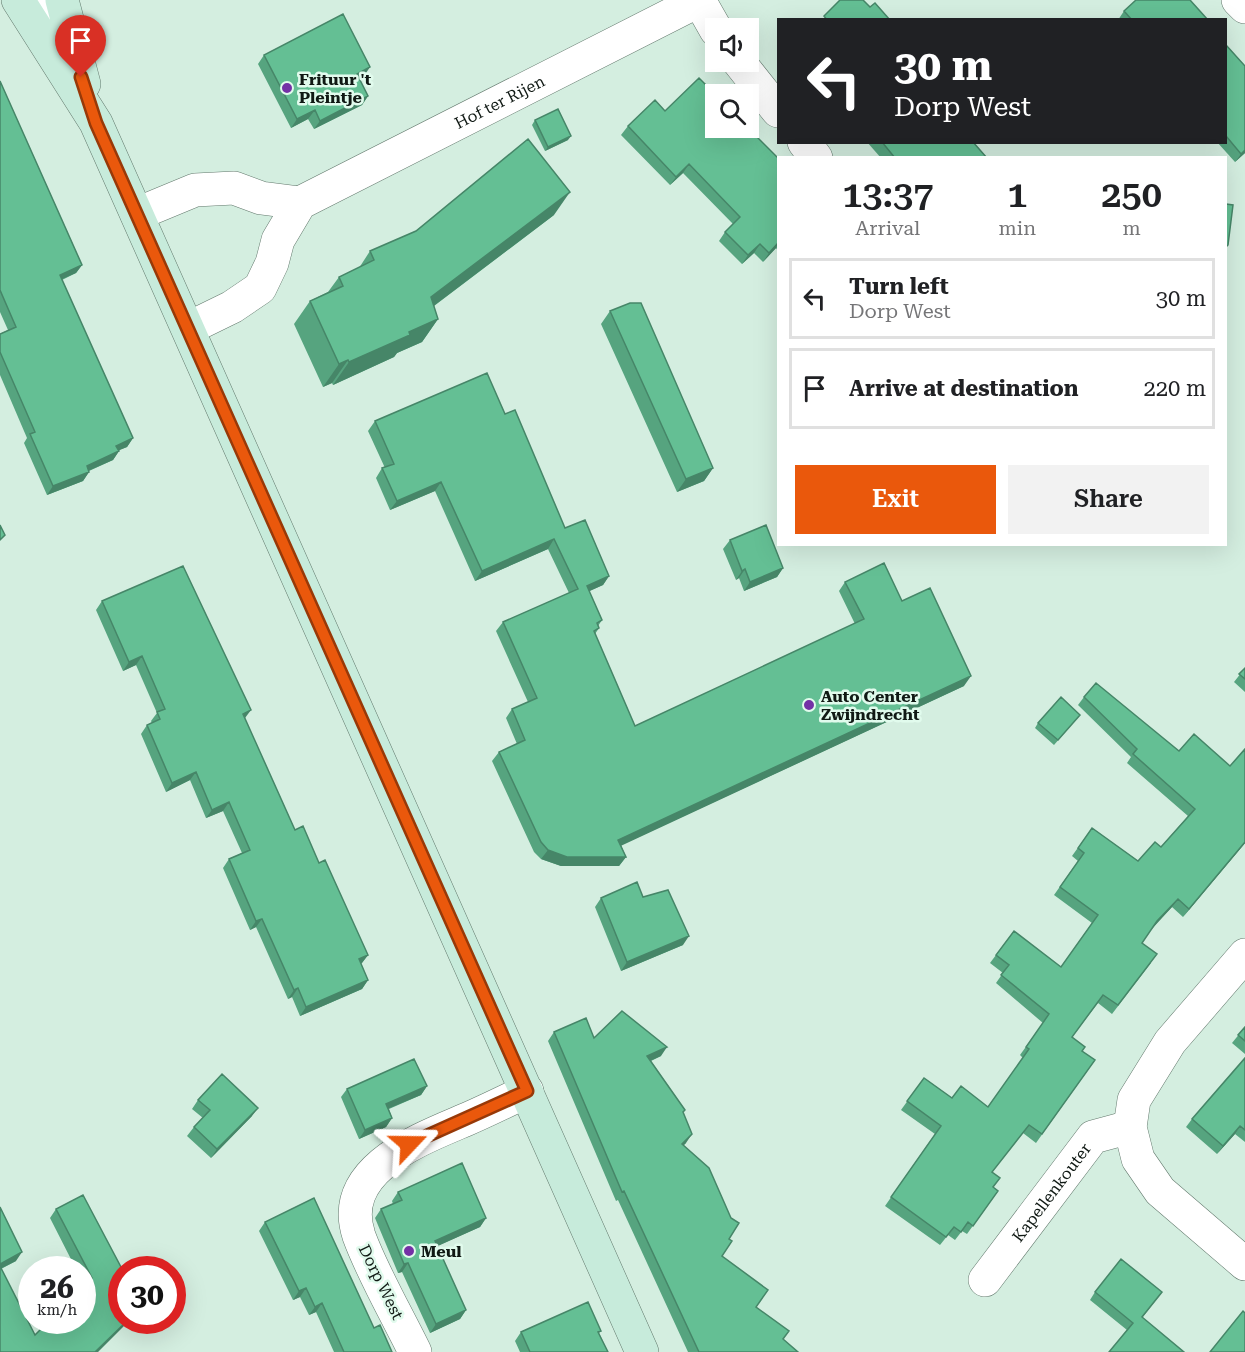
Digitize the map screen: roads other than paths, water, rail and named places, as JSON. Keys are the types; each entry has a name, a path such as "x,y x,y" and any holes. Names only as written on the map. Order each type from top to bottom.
{"main road":[{"path":"18,0 96,123 642,1352"},
{"path":"62,0 96,123"}],"street":[{"path":"699,0 709,18"},
{"name":"Hof ter Rijen","path":"300,203 699,0"},
{"path":"1238,0 1245,7"},
{"path":"747,72 777,110"},
{"path":"138,214 195,190 234,189 261,198 300,203 278,240 273,264 260,288 232,308 189,328"},
{"path":"1245,955 1170,1042 1134,1100 1130,1127 1138,1159 1160,1191 1245,1264"},
{"name":"Dorp West","path":"415,1352 359,1235 356,1211 360,1193 373,1171 409,1144 527,1091"},
{"name":"Kapellenkouter","path":"985,1280 1093,1137 1130,1127"}],"lane":[{"path":"41,0 96,123"}],"place":[{"name":"Frituur 't Pleintje","path":"287,88"},
{"name":"Auto Center Zwijndrecht","path":"809,705"},
{"name":"Meul","path":"409,1251"}]}
